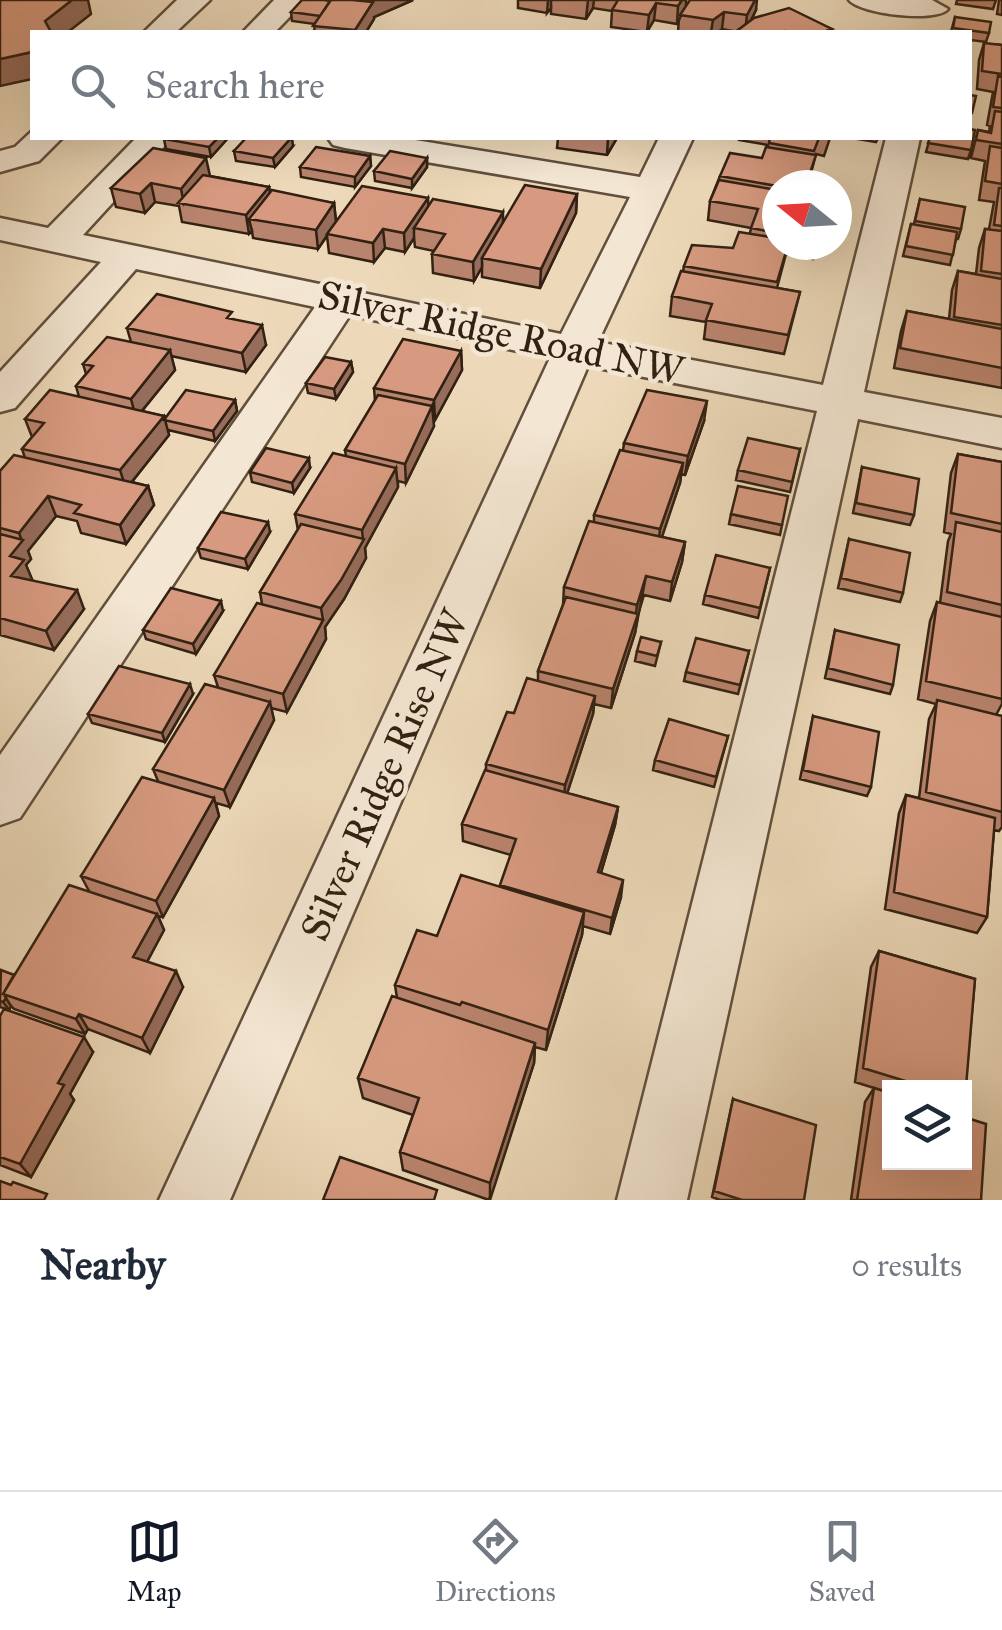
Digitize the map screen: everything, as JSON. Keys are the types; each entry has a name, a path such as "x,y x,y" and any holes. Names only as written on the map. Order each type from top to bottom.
{"street":[{"path":"161,30 194,0"},
{"path":"260,30 291,0"},
{"path":"864,0 932,14"},
{"path":"0,162 27,154 43,140"},
{"path":"56,241 153,140"},
{"path":"358,140 653,190"},
{"name":"Silver Ridge Rise NW","path":"194,1200 574,350 675,140"},
{"path":"652,1200 902,140"},
{"name":"Silver Ridge Road NW","path":"0,229 342,298 574,350 1002,433"},
{"path":"0,398 128,255"},
{"path":"0,801 342,298"}],"building":[{"path":"0,0 72,0 45,21 50,30 30,30 30,52 0,59"},
{"path":"302,0 330,1 320,16 291,12"},
{"path":"331,0 373,2 355,30 313,26"},
{"path":"618,0 682,0 678,6 656,3 649,15 612,10"},
{"path":"690,0 755,0 747,15 724,12 713,20 680,15"},
{"path":"789,8 832,29 738,30 754,18"},
{"path":"955,17 991,22 989,33 953,28"},
{"path":"984,43 1002,45 1002,74 982,71"},
{"path":"998,76 1002,77 1002,108 993,107"},
{"path":"995,111 1002,112 1002,144 976,140 978,130 991,133"},
{"path":"972,129 975,130 971,150 928,143 972,140"},
{"path":"170,140 216,140 209,147"},
{"path":"244,140 289,140 273,158 234,151"},
{"path":"770,140 818,140 814,151 769,143"},
{"path":"990,146 1002,148 1002,184 985,181"},
{"path":"316,147 370,156 355,177 300,167"},
{"path":"766,147 816,155 811,170 762,170 762,183 720,176 730,153 762,158"},
{"path":"153,148 206,158 181,189 151,183 140,194 111,188"},
{"path":"390,151 427,158 412,179 374,171"},
{"path":"203,175 269,187 246,215 178,203"},
{"path":"719,180 762,187 762,230 751,228 758,209 710,201"},
{"path":"525,185 577,194 541,269 482,258"},
{"path":"362,186 428,198 404,233 383,229 373,243 327,234"},
{"path":"1002,188 1002,226 994,225"},
{"path":"272,190 334,203 316,230 249,219"},
{"path":"433,199 503,212 473,262 432,254 445,234 414,228"},
{"path":"920,199 965,207 961,229 915,221"},
{"path":"911,224 957,232 953,255 906,246"},
{"path":"985,229 1002,231 1002,274 981,271"},
{"path":"739,232 762,236 762,260 784,260 777,282 684,266 692,245 733,248"},
{"path":"681,271 800,292 788,335 706,320 712,304 672,296"},
{"path":"958,271 1002,279 1002,325 954,317"},
{"path":"157,294 232,312 227,318 262,325 242,353 127,328"},
{"path":"907,311 1002,329 1002,368 900,348"},
{"path":"107,337 170,350 131,399 76,386 93,366 83,364"},
{"path":"403,339 461,351 434,400 374,388"},
{"path":"325,357 351,362 334,389 306,383"},
{"path":"50,390 164,416 120,470 22,449 44,423 25,419"},
{"path":"186,390 235,400 213,431 164,420"},
{"path":"647,390 707,401 688,456 624,443"},
{"path":"378,395 432,406 405,464 345,450"},
{"path":"748,438 800,449 792,482 738,470"},
{"path":"266,448 309,458 292,483 250,472"},
{"path":"620,450 683,463 660,529 594,515"},
{"path":"333,453 396,468 362,530 295,514"},
{"path":"958,454 1002,462 1002,524 951,513"},
{"path":"14,455 148,486 120,525 74,513 81,505 48,496 19,533 0,528 0,471"},
{"path":"862,467 919,479 914,515 856,503"},
{"path":"738,486 788,496 782,525 731,514"},
{"path":"221,512 268,522 245,559 198,548"},
{"path":"589,521 685,542 672,582 646,576 637,605 564,587"},
{"path":"956,522 1002,532 1002,605 947,592"},
{"path":"301,524 364,539 321,608 260,592"},
{"path":"0,534 23,540 10,556 24,560 11,576 77,590 46,631 0,618"},
{"path":"849,539 910,553 903,593 841,578"},
{"path":"716,555 770,568 760,608 705,595"},
{"path":"171,588 221,601 193,644 143,630"},
{"path":"566,597 638,614 613,689 538,671"},
{"path":"937,602 1002,617 1002,699 926,681"},
{"path":"257,603 323,620 283,694 214,675"},
{"path":"835,630 899,645 893,685 828,668"},
{"path":"641,637 661,642 657,656 637,651"},
{"path":"696,638 749,651 740,685 686,672"},
{"path":"119,666 190,684 162,733 88,714"},
{"path":"527,678 595,696 565,785 486,764 507,712 514,713"},
{"path":"205,684 270,702 224,790 153,769"},
{"path":"937,700 1002,716 1002,812 926,792"},
{"path":"813,716 879,732 871,787 803,770"},
{"path":"669,719 728,736 716,777 655,760"},
{"path":"485,770 618,807 598,872 623,880 612,918 500,885 516,839 462,824"},
{"path":"142,777 214,798 156,901 81,876"},
{"path":"906,795 995,818 987,917 894,892"},
{"path":"461,875 584,912 548,1030 395,985 417,930 437,936"},
{"path":"69,885 157,914 133,957 176,971 142,1038 79,1014 76,1019 3,994"},
{"path":"879,951 975,979 967,1080 902,1080 863,1068"},
{"path":"1,970 14,975 3,994 3,1002 0,1001"},
{"path":"392,996 535,1043 490,1183 400,1152 419,1098 358,1078"},
{"path":"4,1009 84,1037 58,1083 64,1085 20,1164 0,1157 0,1016"},
{"path":"874,1088 882,1090 882,1170 972,1170 972,1120 986,1124 981,1200 857,1200"},
{"path":"733,1099 816,1125 804,1200 742,1200 714,1191"},
{"path":"340,1157 437,1190 434,1200 323,1200"},
{"path":"0,1181 47,1194 44,1200 0,1200"}]}
